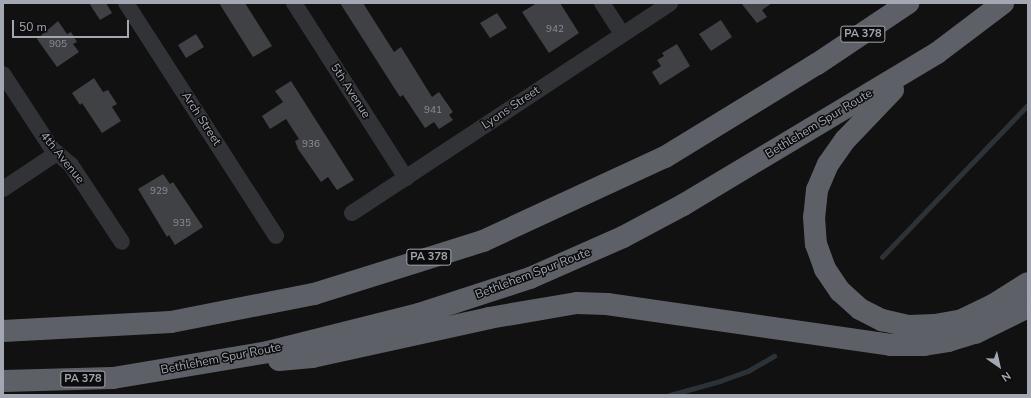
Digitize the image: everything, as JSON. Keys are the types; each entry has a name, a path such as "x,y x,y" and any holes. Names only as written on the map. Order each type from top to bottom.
{"highway":[{"name":"PA 378","path":"3,331 171,322 314,294 483,241 665,157 818,64 908,3"},
{"name":"Bethlehem Spur Route","path":"5,381 113,378 158,372 268,352 419,314 523,280 576,259 683,205 937,53 1003,3"},
{"path":"937,53 880,101 845,140 828,164 817,190 814,217 816,244 825,269 840,291 860,308 882,320 909,326 935,325 962,320 993,305 1028,283"},
{"path":"158,372 312,357 489,318 577,303 613,305 891,345 924,345 948,341 975,333 1028,307"}],"street":[{"name":"Arch Street","path":"126,3 276,236"},
{"name":"5th Avenue","path":"294,3 406,178"},
{"path":"602,3 622,34"},
{"name":"Lyons Street","path":"352,213 670,3"},
{"name":"4th Avenue","path":"3,74 57,153 71,165 122,242"},
{"path":"3,189 57,153"}],"building":[{"path":"89,3 106,3 112,13 100,20"},
{"path":"219,3 245,3 272,46 253,57"},
{"path":"340,3 363,3 394,52 401,47 432,97 439,92 453,112 449,115 453,120 439,129 434,122 425,128 403,95 400,97"},
{"path":"537,3 560,3 579,33 549,53 522,12"},
{"path":"741,3 772,3 762,10 767,17 757,23"},
{"path":"497,13 507,28 490,38 480,23"},
{"path":"721,20 732,37 711,51 699,34"},
{"path":"58,21 67,34 71,32 77,42 73,44 79,52 57,67 37,39"},
{"path":"196,34 204,47 186,58 178,45"},
{"path":"677,44 690,66 660,85 652,72 661,66 657,60 664,56 662,53"},
{"path":"94,78 103,92 108,90 117,104 112,107 121,121 102,133 82,103 80,105 72,93"},
{"path":"291,81 354,180 337,190 328,177 321,182 298,149 295,141 299,139 286,119 270,129 262,116 283,102 275,91"},
{"path":"163,174 170,184 173,182 203,227 175,245 169,235 167,237 138,189"}],"waterway":[{"path":"882,257 1028,105"},
{"path":"670,395 720,381 748,371 774,356"}]}
